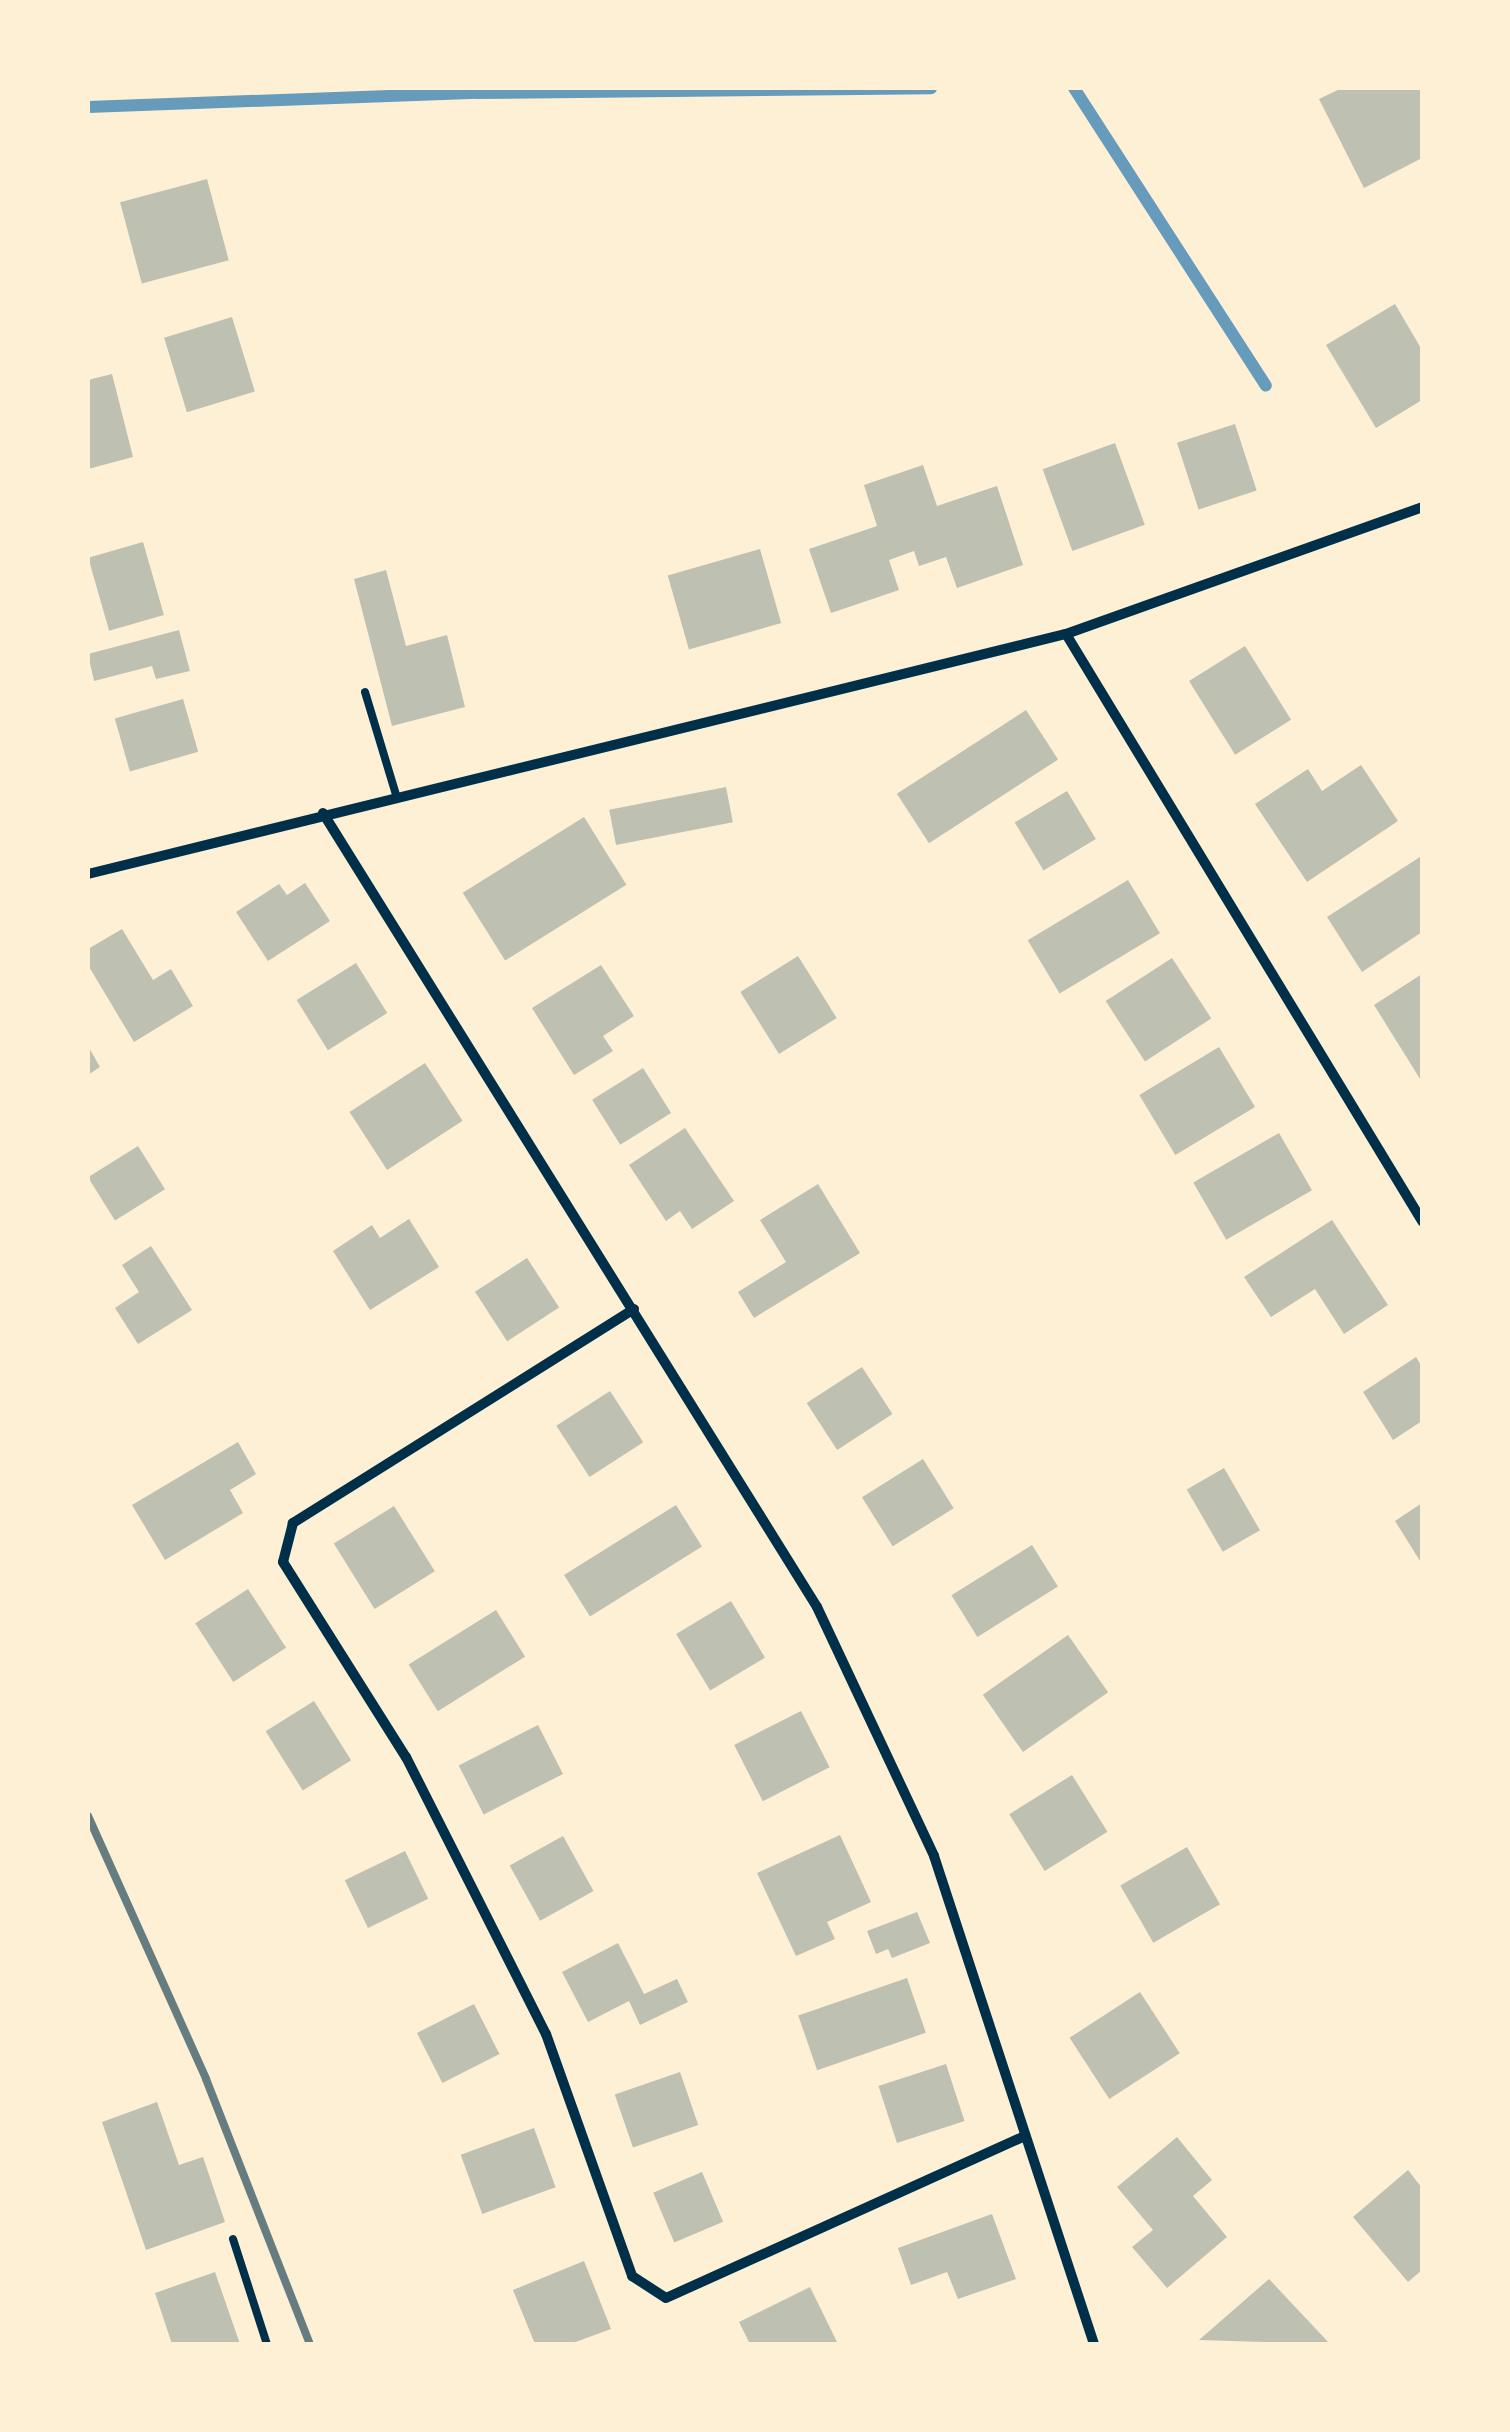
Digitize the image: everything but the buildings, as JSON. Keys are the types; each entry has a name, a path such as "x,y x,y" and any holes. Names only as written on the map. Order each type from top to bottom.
{"street":[{"path":"88,874 396,795 1066,634 1422,506"},
{"path":"1066,634 1422,1221"},
{"path":"323,813 817,1607 934,1856 1022,2138 1094,2344"},
{"path":"634,1309 293,1522 284,1562 406,1757 546,2034 632,2276 666,2298 1022,2138"}],"lane":[{"path":"365,692 396,795"},
{"path":"233,2239 267,2344"}],"waterway":[{"path":"88,107 477,93 931,88"},
{"path":"1074,88 1266,386"}],"railway":[{"path":"88,1816 206,2079 310,2344"}]}
